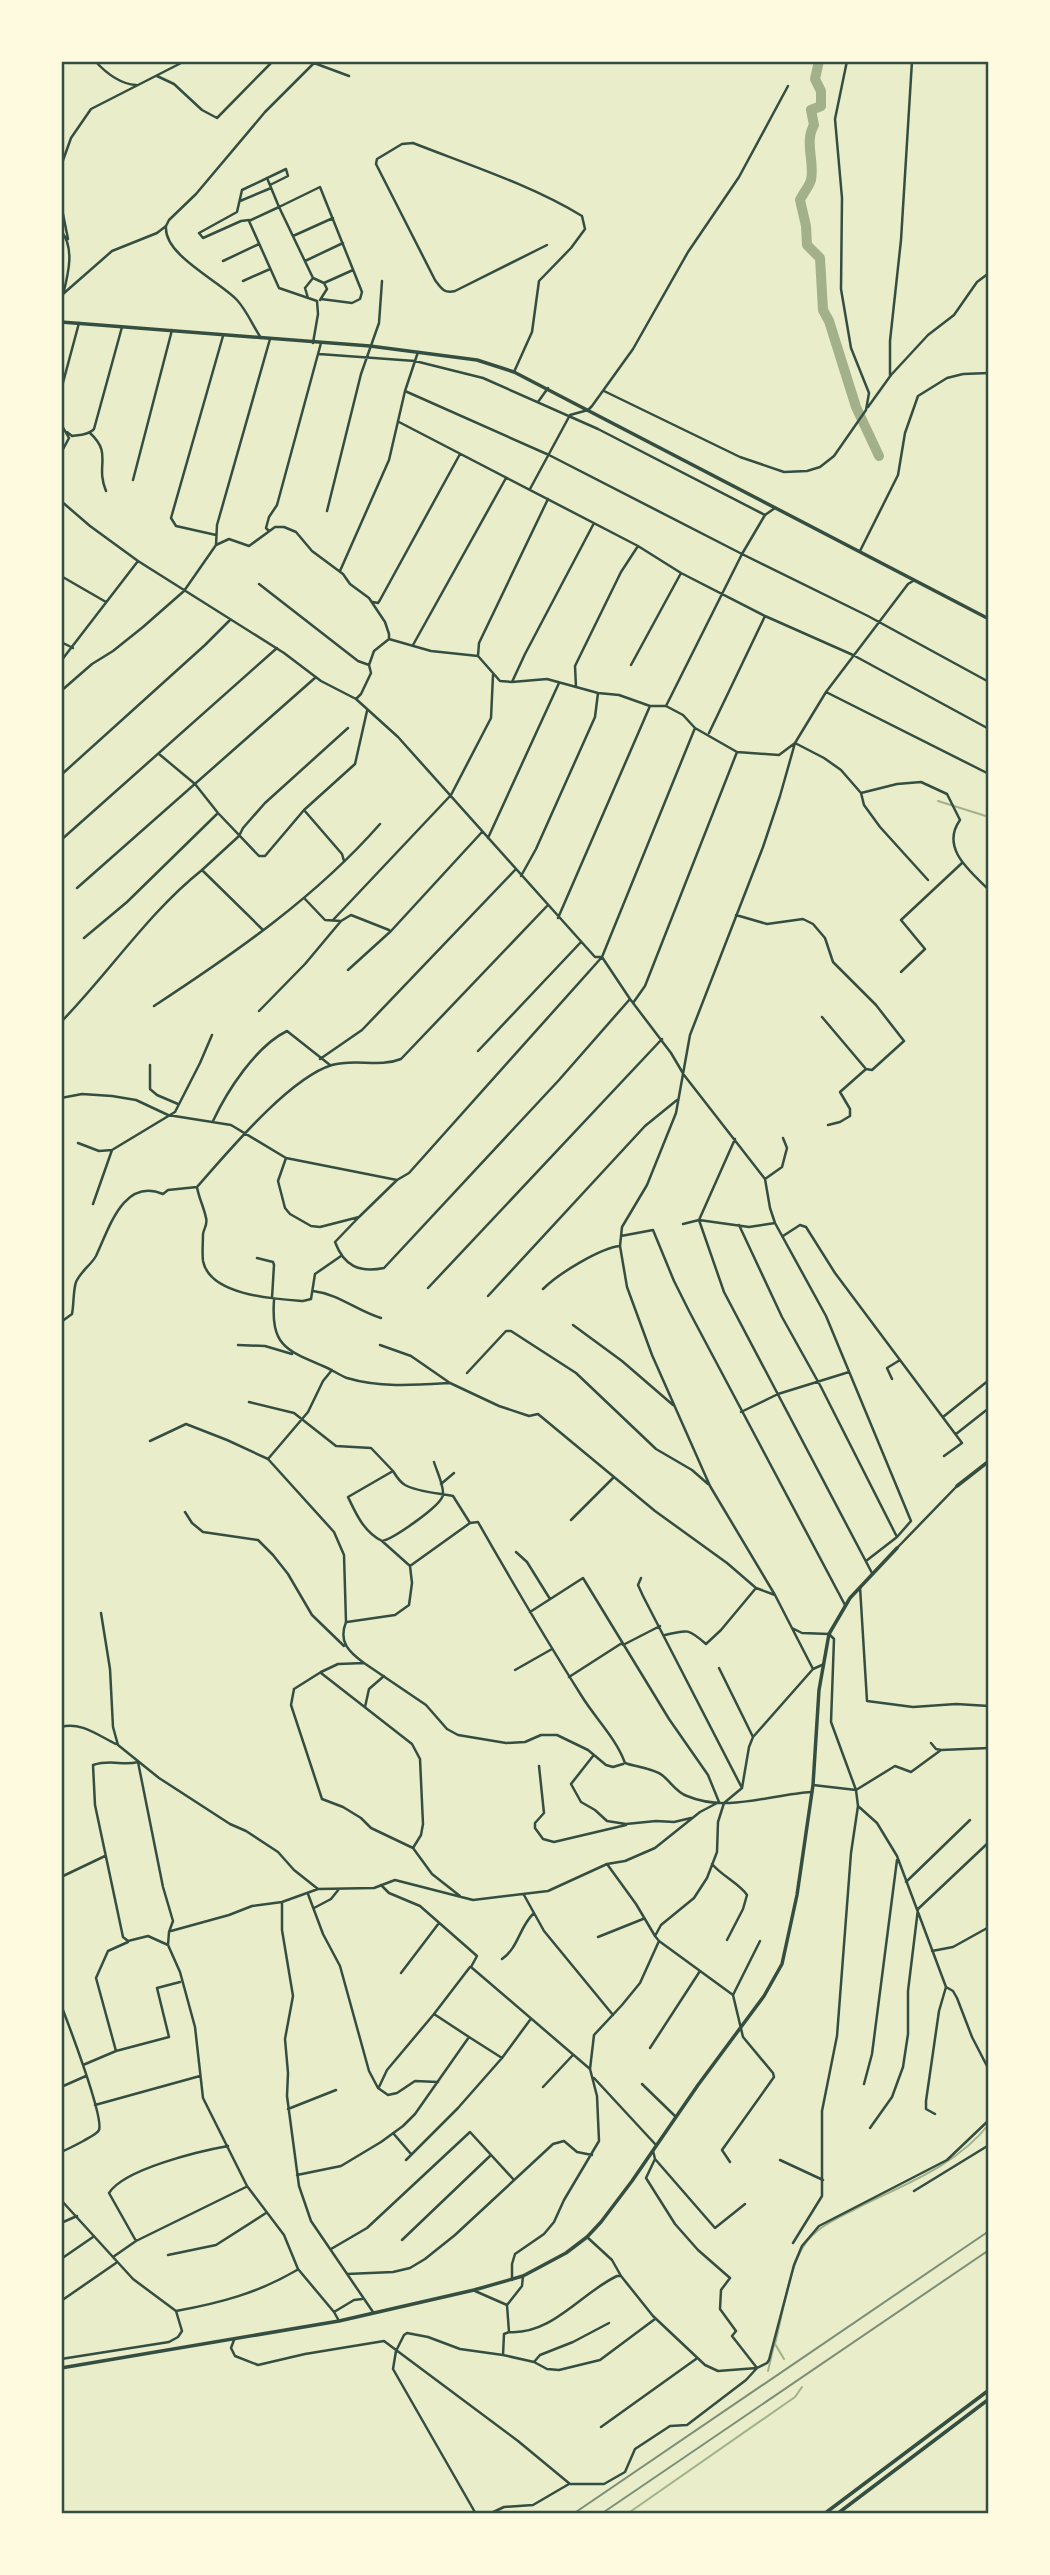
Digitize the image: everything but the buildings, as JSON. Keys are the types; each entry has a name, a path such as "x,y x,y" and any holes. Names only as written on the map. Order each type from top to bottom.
{"main road":[{"path":"61,322 370,346 477,360 514,372 548,388 989,619"},
{"path":"957,1486 989,1461"},
{"path":"61,2368 339,2321 474,2290 523,2276 566,2253 587,2237 601,2222 740,2030 769,1989 782,1964 797,1895 813,1785 822,1665 829,1634 845,1605 897,1548"},
{"path":"824,2514 989,2390"},
{"path":"836,2514 989,2399"}],"street":[{"path":"95,61 125,84 139,85"},
{"path":"61,166 71,138 91,108 185,61"},
{"path":"157,76 174,84 202,110 217,118 273,61"},
{"path":"848,61 835,119 842,198 841,289 851,348 869,393 866,410"},
{"path":"890,375 890,341 901,240 912,61"},
{"path":"64,293 112,251 157,233 166,226 265,112 314,63 349,76"},
{"path":"530,489 569,416 588,410 633,349 688,252 739,177 788,86"},
{"path":"514,372 532,332 539,281 584,229 582,216 566,206 413,143 402,144 377,159 376,164 435,280 443,290 449,293 455,291 547,245"},
{"path":"237,212 247,220 281,290 319,300 356,302 362,292 320,187 279,207 247,220 201,238 200,231 237,212 242,190 286,169 288,171 288,176 240,201"},
{"path":"267,178 313,278 324,283 354,270"},
{"path":"61,204 68,239 68,277 62,301"},
{"path":"293,236 333,218"},
{"path":"166,226 167,238 176,251 235,298 261,338"},
{"path":"61,231 68,239"},
{"path":"305,261 343,243"},
{"path":"223,261 259,244"},
{"path":"243,281 270,269"},
{"path":"61,271 68,277"},
{"path":"604,391 740,457 784,472 807,471 835,456 890,375 929,335 954,316 977,282 989,273"},
{"path":"308,298 305,288 313,278"},
{"path":"327,511 366,358 379,323 382,281"},
{"path":"313,343 319,300 326,293 324,283"},
{"path":"61,390 79,323"},
{"path":"61,424 72,436 90,433 94,429 122,327"},
{"path":"133,480 172,330"},
{"path":"216,535 176,526 171,518 223,336"},
{"path":"216,545 219,517 270,339"},
{"path":"269,531 265,526 277,505 321,343"},
{"path":"340,571 383,477 418,352"},
{"path":"319,354 415,361 483,378 569,416 765,515"},
{"path":"860,551 898,475 905,433 918,396 947,378 989,373"},
{"path":"538,402 548,388"},
{"path":"405,391 549,455 989,681"},
{"path":"399,422 638,546 681,573 765,616 853,655 989,729"},
{"path":"61,453 68,443 67,432"},
{"path":"90,433 100,442 104,451 102,476 106,491"},
{"path":"372,602 378,603 460,454"},
{"path":"413,645 506,478"},
{"path":"548,499 478,643 478,656 493,675 500,681 512,682 547,679 598,694 619,695 650,706 666,706 683,715 695,728 737,752 779,755 795,743"},
{"path":"61,500 90,526 138,561 276,648 316,677 356,699 398,737 595,957 602,957"},
{"path":"666,706 742,554 765,515 777,507"},
{"path":"512,682 593,524"},
{"path":"61,691 92,664 113,652 184,591 216,545 229,539 249,546 277,526 293,530 312,551 340,571 350,584 372,602 387,628 389,639"},
{"path":"576,687 575,666 621,572 638,546"},
{"path":"61,661 138,561"},
{"path":"631,666 681,573"},
{"path":"61,576 106,602"},
{"path":"813,1669 775,1595 710,1486 652,1355 627,1287 620,1246 622,1227 647,1185 676,1113 690,1035 780,796 795,743 826,692 877,622 908,584 916,580"},
{"path":"260,584 358,661 369,664"},
{"path":"709,735 765,616"},
{"path":"61,775 230,620"},
{"path":"389,639 431,652 478,656"},
{"path":"356,699 367,684 371,673 369,664 374,651 389,639"},
{"path":"61,642 73,648"},
{"path":"61,840 276,648"},
{"path":"333,920 451,795 491,718 493,675"},
{"path":"76,888 316,677"},
{"path":"488,838 559,683"},
{"path":"826,692 989,774"},
{"path":"521,876 536,849 595,716 598,694"},
{"path":"558,918 650,706"},
{"path":"159,754 195,784 239,836 260,856 265,856 304,810 355,764 368,710"},
{"path":"629,999 559,1080 384,1268 368,1271 346,1262 335,1242 397,1180 418,1164 602,957 695,728"},
{"path":"61,1022 181,887 239,836 265,803 348,729"},
{"path":"795,743 832,764 862,793 864,805 880,827 928,880"},
{"path":"633,1003 645,986 737,752"},
{"path":"862,793 897,784 921,782 947,794 960,820 955,827 953,846 962,863 989,890"},
{"path":"304,810 342,854 344,862"},
{"path":"84,938 127,902 218,813"},
{"path":"154,1006 305,899 380,824"},
{"path":"348,970 391,930 482,832"},
{"path":"901,972 925,949 901,920 962,863"},
{"path":"320,1059 362,1030 516,869"},
{"path":"202,870 263,930"},
{"path":"305,899 325,920 341,921"},
{"path":"61,1322 72,1314 76,1283 95,1257 117,1210 141,1190 163,1194 168,1190 197,1187 283,1096 330,1065 391,1063 401,1059 547,906"},
{"path":"259,1011 305,964 341,921 351,915 391,930"},
{"path":"736,915 767,924 803,919 813,924 825,938 833,962 876,1005 904,1041 872,1070 866,1069 822,1017"},
{"path":"478,1051 581,942"},
{"path":"602,957 629,999 662,1039 684,1075 765,1179 769,1208 775,1223 826,1316 911,1521 897,1537 866,1561"},
{"path":"213,1121 235,1081 260,1052 282,1033 287,1031 330,1065"},
{"path":"78,1143 99,1151 112,1150 175,1112 212,1035"},
{"path":"428,1288 662,1039"},
{"path":"150,1065 150,1089 178,1104"},
{"path":"828,1125 849,1116 850,1109 840,1092 866,1069"},
{"path":"61,1098 82,1094 136,1100 168,1115 231,1125 286,1157 397,1180"},
{"path":"488,1296 645,1126 677,1100"},
{"path":"765,1179 782,1167 787,1147 783,1138"},
{"path":"735,1139 699,1220 724,1292 873,1573"},
{"path":"93,1203 112,1150"},
{"path":"286,1157 278,1181 285,1209 290,1214 311,1226 320,1227 359,1217"},
{"path":"197,1187 199,1202 207,1219 203,1262 210,1275 251,1296 303,1301 311,1299 315,1274 341,1256"},
{"path":"683,1224 699,1220 749,1227 775,1223"},
{"path":"739,1225 754,1262 897,1537"},
{"path":"783,1236 800,1225 806,1227 835,1273 962,1443 944,1456"},
{"path":"621,1236 653,1230 674,1281 741,1412 845,1605"},
{"path":"543,1289 564,1271 593,1257 606,1247 620,1246"},
{"path":"257,1258 273,1262 272,1323 279,1338 298,1356"},
{"path":"313,1291 337,1296 357,1309 382,1318"},
{"path":"573,1325 676,1407"},
{"path":"467,1373 488,1348 506,1331 511,1331 576,1373 656,1449 692,1470 710,1486"},
{"path":"238,1345 283,1349 343,1377 365,1383 450,1383"},
{"path":"380,1345 411,1356 450,1383 499,1406 529,1416 538,1414 613,1478 756,1588 775,1595"},
{"path":"892,1379 887,1368 900,1360"},
{"path":"268,1459 302,1419 332,1370"},
{"path":"741,1412 778,1394 816,1380 849,1372"},
{"path":"943,1417 989,1380"},
{"path":"249,1402 294,1413 336,1446 372,1448 403,1484 453,1496 470,1523"},
{"path":"956,1434 989,1408"},
{"path":"150,1441 186,1424 268,1459 334,1532 344,1555 346,1622 342,1632 346,1649"},
{"path":"382,1541 413,1524 441,1500 443,1494 434,1462"},
{"path":"346,1622 395,1615 410,1605 410,1566 382,1541 373,1537 357,1516 348,1497 393,1471"},
{"path":"441,1484 454,1473"},
{"path":"571,1520 613,1478"},
{"path":"897,1548 957,1486"},
{"path":"185,1513 203,1532 258,1540 281,1565 312,1615 346,1649 426,1704 447,1729 458,1735 506,1742 525,1742 541,1735 557,1735 589,1750 606,1765 613,1767 625,1763 659,1773 687,1797 724,1803 773,1800 784,1794 812,1792"},
{"path":"410,1566 470,1523 478,1522 569,1677 621,1751 625,1763"},
{"path":"516,1552 527,1562 550,1599"},
{"path":"530,1612 583,1578 669,1719 708,1775 719,1802"},
{"path":"641,1578 638,1585 666,1635 742,1788"},
{"path":"860,1587 867,1701 913,1707 956,1704 989,1706"},
{"path":"666,1635 682,1630 691,1631 706,1644 756,1588"},
{"path":"100,1613 110,1669 113,1727 118,1745"},
{"path":"569,1677 623,1644 660,1626"},
{"path":"792,1628 802,1633 829,1634 835,1641 831,1722 856,1790 858,1806 851,1853 837,2036 822,2111 822,2196 793,2242"},
{"path":"515,1670 552,1648"},
{"path":"365,1663 338,1664 294,1689 291,1705 322,1799 343,1807 362,1818 371,1828 412,1848 432,1874 460,1896 473,1900"},
{"path":"655,1936 661,1925 694,1898 707,1878 717,1852 718,1822 724,1803 742,1788 753,1737 813,1669 822,1665"},
{"path":"719,1668 753,1737"},
{"path":"321,1672 412,1744 420,1759 422,1824 421,1835 412,1848"},
{"path":"365,1707 369,1689 385,1675"},
{"path":"61,1727 69,1725 88,1729 118,1745 138,1762 230,1824 246,1830 278,1852 302,1878 318,1889"},
{"path":"931,1743 941,1751 989,1748"},
{"path":"813,1785 856,1790 895,1766 911,1772 941,1751"},
{"path":"594,1755 571,1784 573,1790 581,1802 607,1821 633,1824"},
{"path":"128,1941 123,1937 105,1856 95,1805 93,1765 107,1760 133,1764 138,1762"},
{"path":"138,1762 163,1887 173,1921 168,1945 182,1982 196,2035 206,2108 247,2186 284,2235 298,2269 339,2321"},
{"path":"539,1766 544,1813 535,1823 535,1828 543,1839 554,1842 633,1824 674,1822 694,1817"},
{"path":"169,1932 252,1906 282,1902 318,1889 374,1888 395,1880 473,1900 548,1891 607,1864 625,1861 655,1848 694,1817 719,1802"},
{"path":"858,1806 877,1823 897,1856 946,1987 939,2011 926,2101 926,2109 934,2114"},
{"path":"906,1882 970,1820"},
{"path":"870,2128 892,2097 903,2067 908,2035 908,1991 918,1909 989,1842"},
{"path":"61,1877 105,1856"},
{"path":"864,2084 872,2054 897,1856"},
{"path":"607,1864 659,1941 733,1994"},
{"path":"712,1864 747,1895 727,1940"},
{"path":"378,2088 387,2070 471,1967 477,1956 420,1906 389,1893 381,1885"},
{"path":"314,1908 331,1899 339,1888"},
{"path":"307,1893 323,1934 340,1966 369,2071 378,2088 388,2095 397,2093 415,2081 438,2082"},
{"path":"524,1895 559,1951 613,2015"},
{"path":"282,1902 282,1930 293,1996 285,2039 288,2109 297,2175 311,2221 375,2314"},
{"path":"502,1959 517,1943 525,1922 534,1913"},
{"path":"598,1937 644,1918"},
{"path":"401,1973 439,1923"},
{"path":"932,1951 953,1947 988,1928"},
{"path":"116,2051 96,1978 108,1951 128,1941 148,1936 168,1945"},
{"path":"512,2280 515,2255 544,2234 554,2222 599,2141 597,2096 590,2069 594,2035 640,1983 659,1941"},
{"path":"730,2162 722,2150 774,2077 740,2030 733,1994 760,1941"},
{"path":"471,1967 590,2069"},
{"path":"650,2048 700,1971"},
{"path":"82,2065 116,2051 169,2037 157,1988 182,1982"},
{"path":"946,1987 953,1991 957,1998 972,2037 989,2070"},
{"path":"61,2005 95,2105 99,2130 61,2152"},
{"path":"433,2014 502,2058"},
{"path":"406,2160 426,2142 502,2058 530,2020"},
{"path":"61,2024 67,2022"},
{"path":"297,2175 341,2166 393,2133 415,2114 469,2037"},
{"path":"543,2087 573,2055"},
{"path":"61,2087 86,2076"},
{"path":"95,2105 200,2076"},
{"path":"592,2076 656,2146"},
{"path":"642,2084 676,2116"},
{"path":"288,2109 336,2090"},
{"path":"587,2237 612,2260 621,2276 656,2318 696,2359 718,2371 757,2368 768,2363 781,2306 802,2246 819,2226 947,2160 989,2120"},
{"path":"393,2133 411,2154"},
{"path":"331,2249 367,2228 470,2133 514,2180"},
{"path":"347,2274 393,2272 410,2268 454,2235 552,2144 564,2141 577,2152 592,2155"},
{"path":"914,2191 989,2145"},
{"path":"136,2241 109,2193 110,2189 128,2177 181,2156 228,2146"},
{"path":"653,2151 655,2159 715,2228 745,2204"},
{"path":"402,2240 491,2155"},
{"path":"655,2159 646,2178 675,2224 698,2250 730,2278 722,2290 720,2309 736,2331 732,2336 757,2368"},
{"path":"780,2160 823,2179"},
{"path":"113,2257 136,2241 247,2186"},
{"path":"61,2200 116,2263 176,2311 182,2331 178,2337 162,2343 61,2359"},
{"path":"168,2255 228,2240 267,2213"},
{"path":"61,2223 77,2216"},
{"path":"61,2259 94,2237"},
{"path":"61,2301 116,2263"},
{"path":"176,2311 247,2295 298,2269"},
{"path":"509,2332 507,2305 522,2286 523,2276"},
{"path":"503,2355 504,2334 520,2333 543,2326 615,2276 621,2276"},
{"path":"474,2290 507,2305"},
{"path":"334,2312 354,2300 364,2299"},
{"path":"476,2514 393,2369 396,2351 404,2335 407,2333 428,2337 460,2348 534,2362 547,2369 559,2371 600,2360 656,2318"},
{"path":"534,2362 540,2355 609,2323"},
{"path":"234,2339 232,2348 235,2356 258,2365 305,2354 384,2342 518,2441 570,2484"},
{"path":"162,2343 163,2350"},
{"path":"104,2361 105,2354"},
{"path":"601,2427 696,2359"},
{"path":"489,2514 504,2507 533,2505 570,2484 604,2484 625,2472 635,2449 670,2426 687,2425 746,2380 757,2368"}],"waterway":[{"path":"819,61 815,79 821,91 821,106 811,110 814,125 810,138 811,180 800,200 807,245 820,258 823,310 829,321 856,407 879,456"},
{"path":"938,801 989,817"},
{"path":"784,2359 775,2344 794,2268 808,2240 836,2219 945,2163 976,2139 989,2124"},
{"path":"768,2371 774,2345"},
{"path":"627,2514 795,2397 802,2387"}],"railway":[{"path":"573,2514 989,2231"},
{"path":"601,2514 989,2250"}]}
